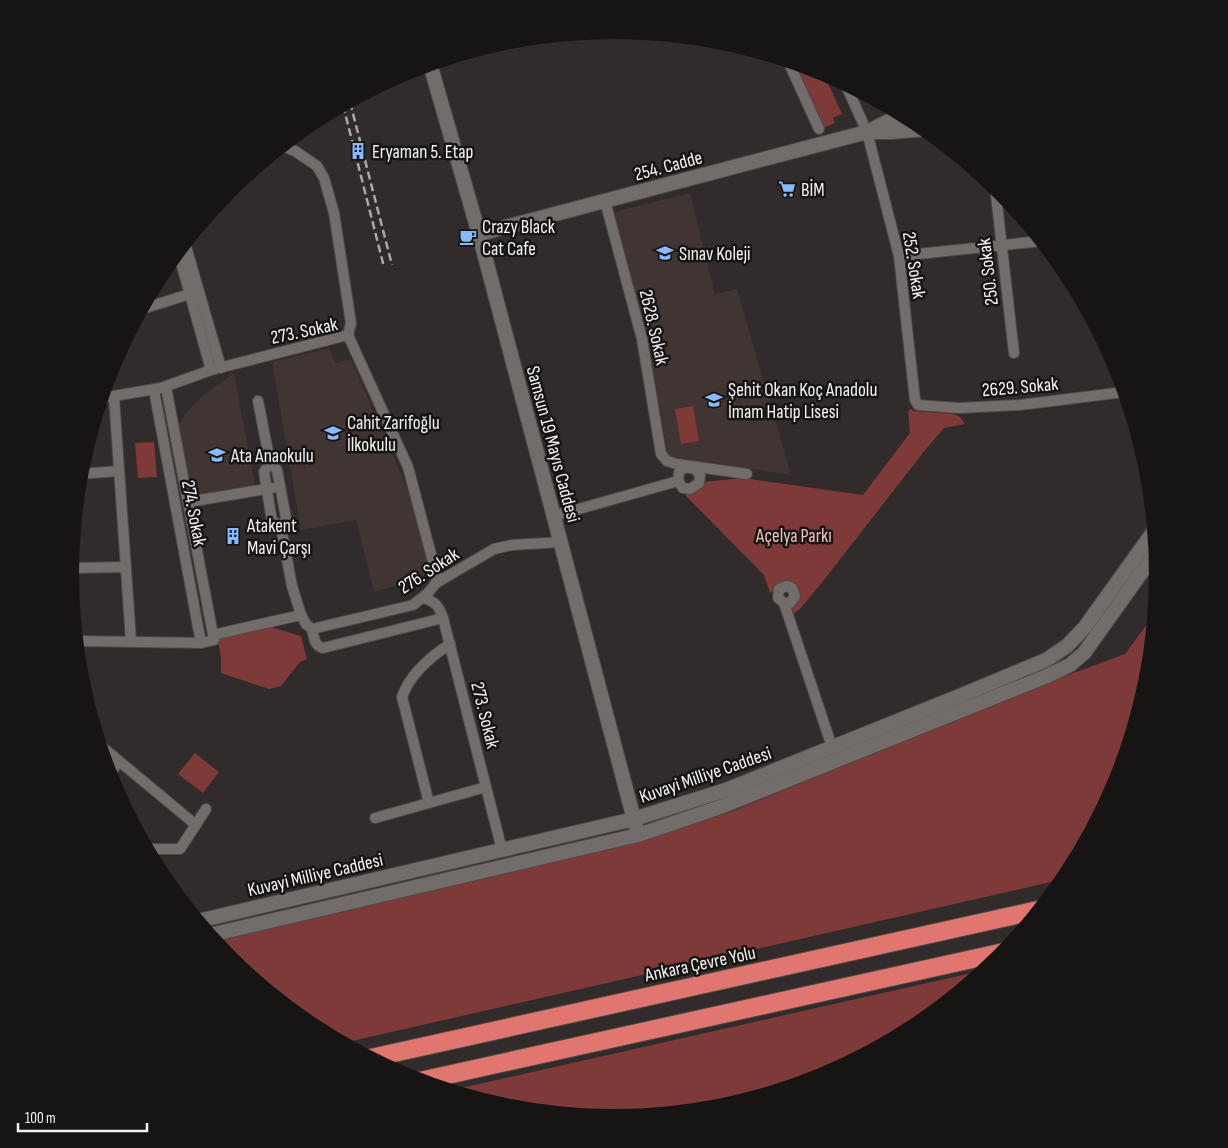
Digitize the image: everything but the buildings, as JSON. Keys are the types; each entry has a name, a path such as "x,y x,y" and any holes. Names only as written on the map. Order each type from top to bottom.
{"highway":[{"name":"Ankara Çevre Yolu","path":"381,1056 1029,912"},
{"path":"434,1078 988,955"}],"main road":[{"name":"Samsun 19 Mayıs Caddesi","path":"432,71 479,234 638,835"},
{"path":"867,132 891,120 896,119"},
{"path":"867,132 913,130"},
{"name":"254. Cadde","path":"479,234 867,132"},
{"name":"Kuvayi Milliye Caddesi","path":"218,933 638,835 723,806 1059,671 1075,662 1088,648 1139,563 1148,544"},
{"name":"Kuvayi Milliye Caddesi","path":"205,919 634,819 726,790 1046,660 1060,652 1085,627 1139,563 1149,557"}],"street":[{"path":"791,69 818,130"},
{"name":"252. Sokak","path":"850,93 867,132 898,256 915,400 918,405"},
{"path":"289,149 317,166 324,178 334,213 351,323 348,335"},
{"name":"2628. Sokak","path":"605,201 642,339 661,454 666,461 692,467"},
{"name":"250. Sokak","path":"997,201 1014,353"},
{"path":"898,256 1034,242"},
{"path":"187,252 194,293"},
{"path":"181,260 194,293 216,369"},
{"path":"150,307 194,293"},
{"name":"273. Sokak","path":"109,397 166,387 216,369 348,335 408,467 437,577 436,582"},
{"name":"274. Sokak","path":"166,387 213,638"},
{"name":"274. Sokak","path":"154,390 201,643"},
{"name":"2629. Sokak","path":"918,405 959,408 1020,405 1118,393"},
{"path":"114,397 131,641"},
{"path":"83,641 201,643 213,638 301,615 292,586 281,527 286,518 277,470 270,462 258,401"},
{"path":"270,462 264,472 272,521 281,527"},
{"path":"692,467 700,475 699,483 697,486 686,489 680,486 678,475 682,469 688,466 747,474"},
{"path":"88,473 119,471"},
{"path":"554,516 678,481"},
{"path":"188,502 280,486"},
{"name":"276. Sokak","path":"312,629 413,605 423,598 436,582 494,549 512,545 561,542"},
{"path":"79,568 126,567"},
{"name":"273. Sokak","path":"423,598 436,603 440,608 502,850"},
{"path":"784,603 832,748"},
{"name":"276. Sokak","path":"301,615 306,624 312,629 316,644 318,647 323,648 443,618"},
{"path":"429,803 402,697 404,690 428,658 450,644"},
{"path":"110,754 196,825"},
{"path":"115,767 119,762"},
{"path":"375,818 486,787"},
{"path":"155,849 180,849 206,809"}],"shaded area":[{"name":"Şehit Okan Koç Anadolu İmam Hatip Lisesi","path":"690,193 715,294 737,289 791,475 668,456 649,343 614,212"},
{"name":"Cahit Zarifoğlu İlkokulu","path":"329,348 335,363 351,359 413,502 431,576 374,592 356,520 301,530 272,362"},
{"name":"Ata Anaokulu","path":"234,373 255,485 193,497 179,425 183,417 201,397"}],"green space":[{"path":"798,71 828,83 842,114 833,118 835,123 823,128"},
{"path":"693,406 699,441 681,444 675,409"},
{"name":"Açelya Parkı","path":"911,409 914,411 954,414 960,417 965,424 944,428 820,585 800,609 793,614 791,610 797,603 797,592 776,586 770,593 764,575 686,496 686,493 703,482 743,478 863,495 910,433 908,411"},
{"path":"154,442 157,477 138,478 135,443"},
{"path":"1147,625 1139,678 1131,713 1109,779 1078,842 1052,882 352,1041 288,999 261,976 224,939 639,842 736,810 1022,692 1125,654"},
{"path":"268,626 301,636 307,659 300,662 281,686 269,689 221,673 221,656 217,638"},
{"path":"195,753 219,772 203,793 178,774"},
{"path":"970,973 940,999 911,1019 882,1038 851,1054 819,1069 786,1081 718,1099 684,1105 649,1108 579,1108 544,1105 510,1099 463,1087"}],"railway":[{"path":"351,107 392,265"},
{"path":"345,111 384,267"}],"place":[{"name":"Eryaman 5. Etap","path":"358,151"},
{"name":"BİM","path":"787,189"},
{"name":"Crazy Black Cat Cafe","path":"468,237"},
{"name":"Sınav Koleji","path":"665,253"},
{"name":"Şehit Okan Koç Anadolu İmam Hatip Lisesi","path":"714,400"},
{"name":"Cahit Zarifoğlu İlkokulu","path":"333,433"},
{"name":"Ata Anaokulu","path":"217,455"},
{"name":"Atakent Mavi Çarşı","path":"233,536"}]}
